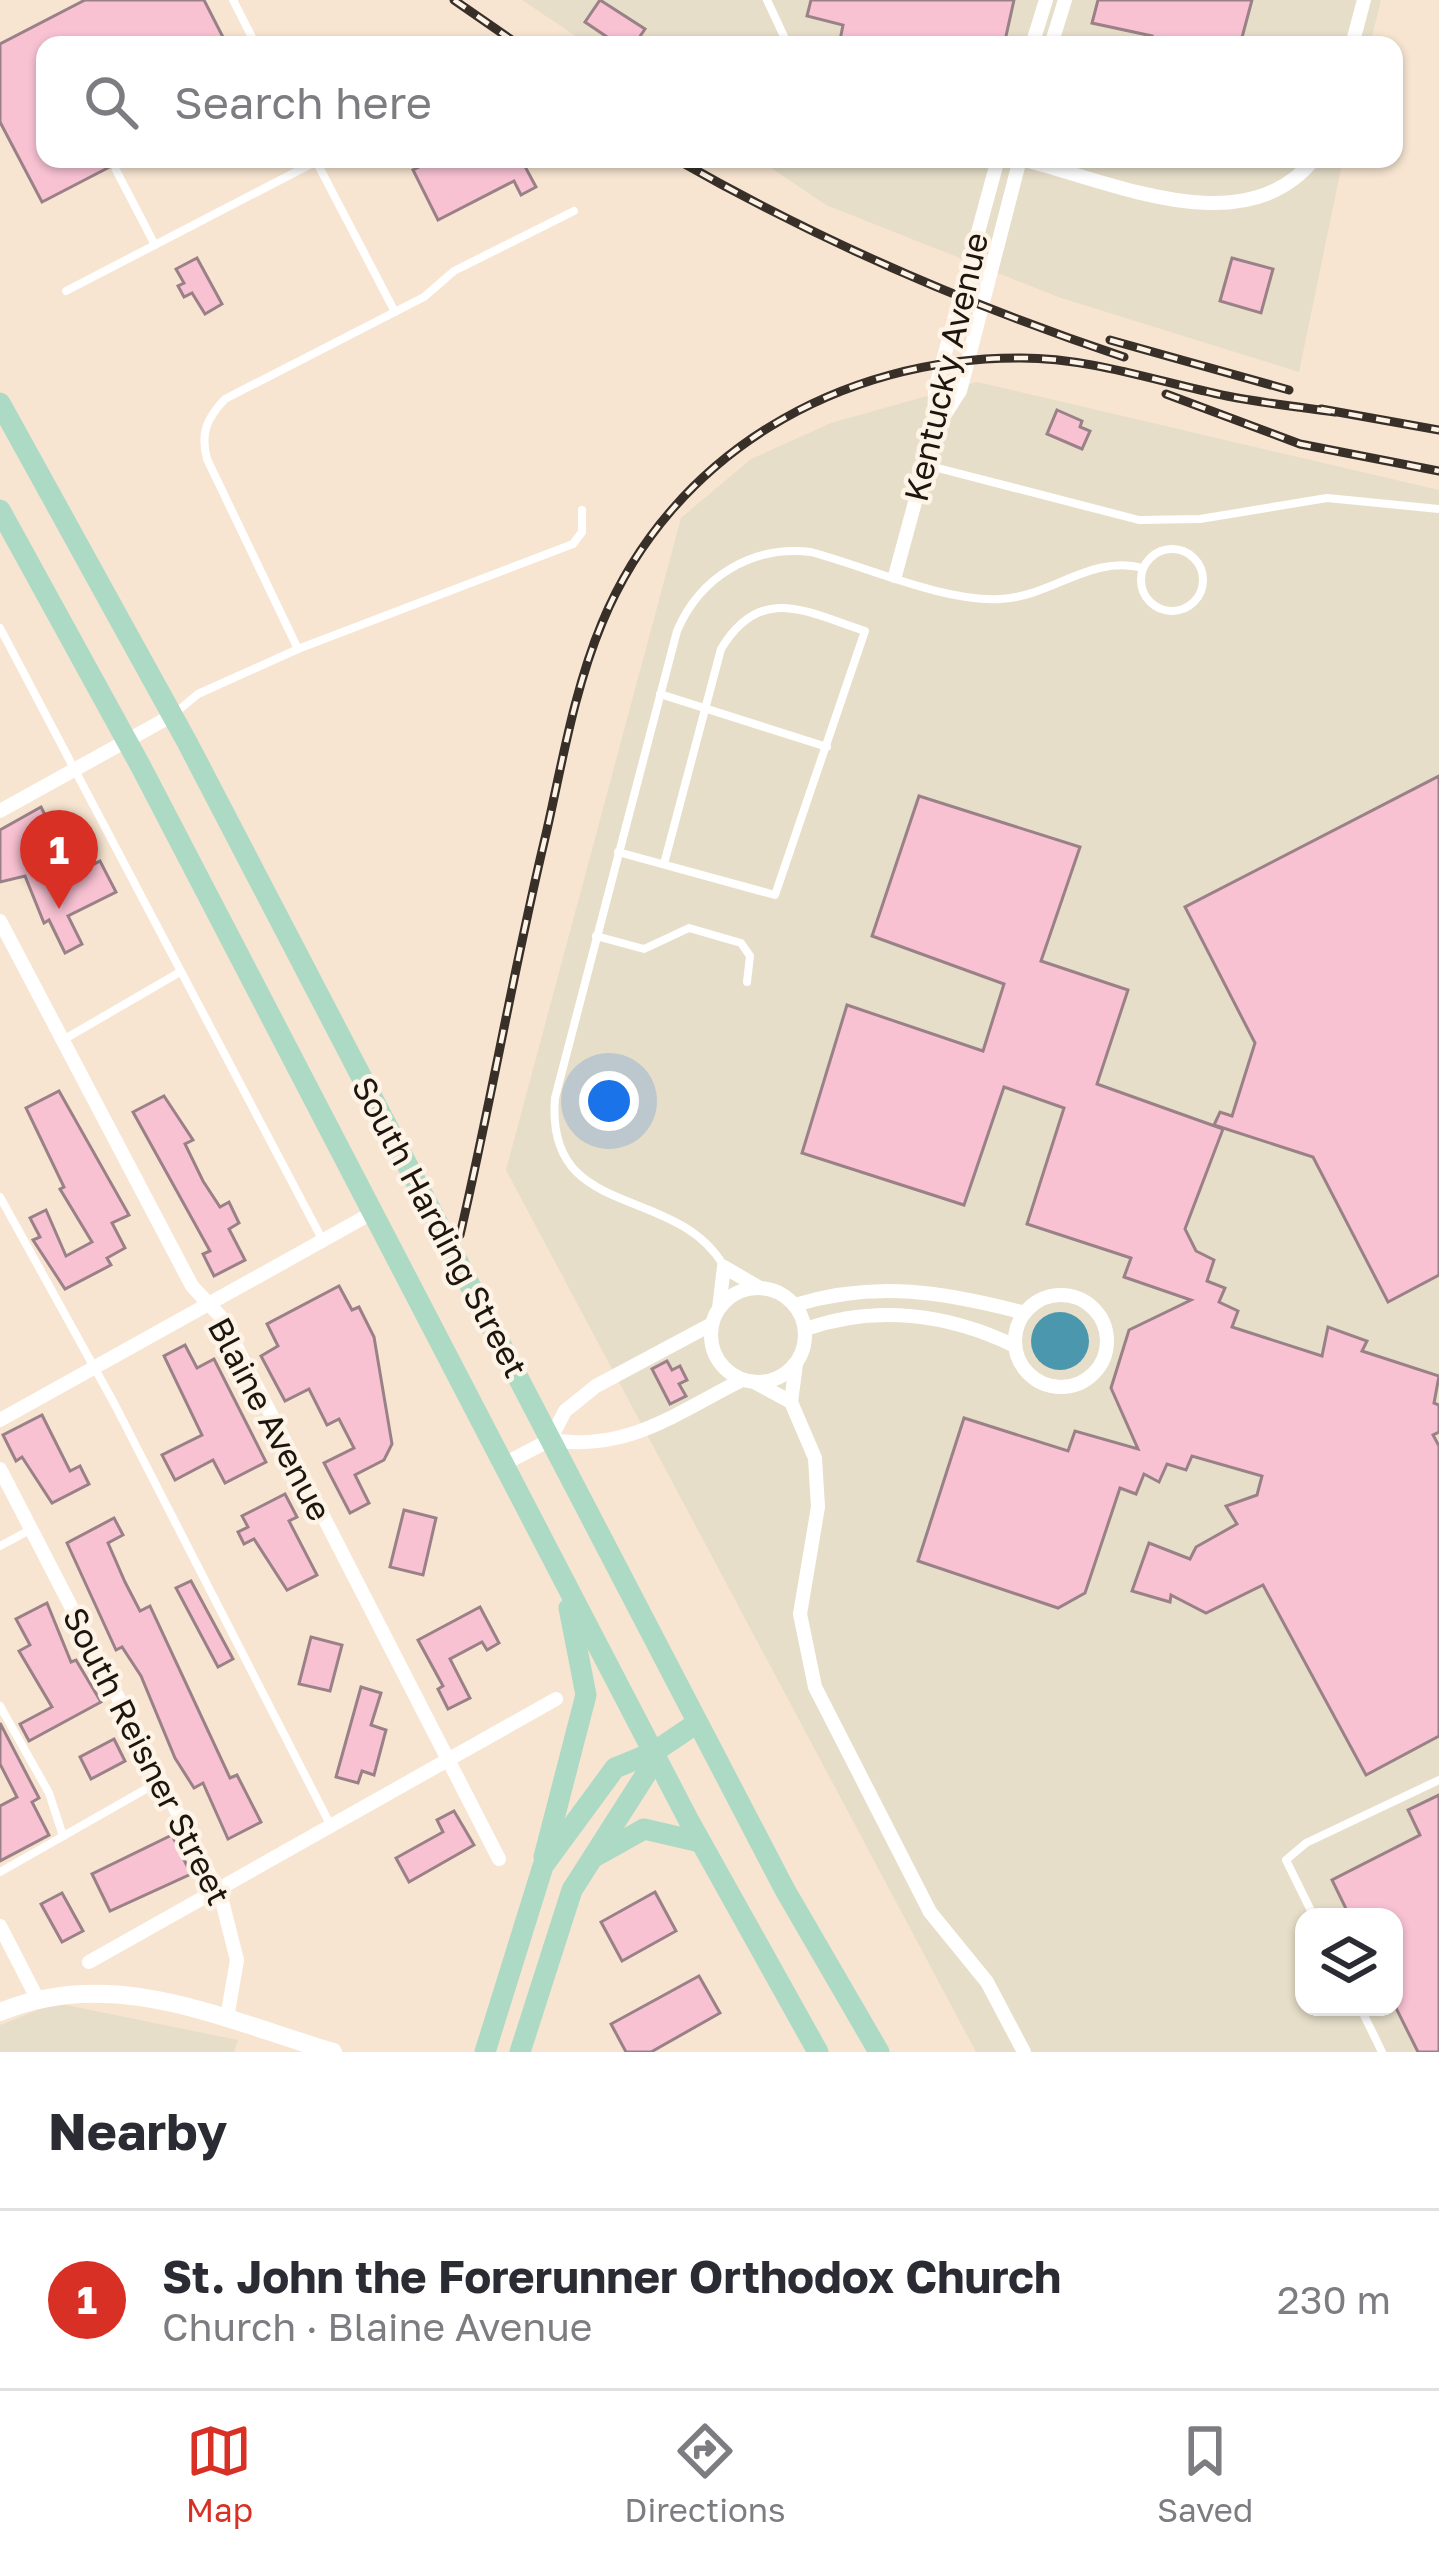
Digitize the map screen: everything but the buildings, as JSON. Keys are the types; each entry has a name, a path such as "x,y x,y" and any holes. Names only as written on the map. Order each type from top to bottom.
{"main road":[{"name":"South Harding Street","path":"0,403 173,715 697,1723 880,2052"},
{"name":"South Harding Street","path":"0,510 127,740 700,1842 818,2052"},
{"path":"484,2052 543,1866 586,1682 560,1572"},
{"path":"543,1866 615,1768 654,1752 697,1723"},
{"path":"520,2052 550,1946 584,1864 637,1790 654,1752"},
{"path":"584,1864 644,1829 700,1842"}],"street":[{"path":"1035,36 1046,0"},
{"path":"1054,36 1066,0"},
{"path":"1354,36 1364,0"},
{"name":"Kentucky Avenue","path":"895,576 934,433 934,390 996,168"},
{"path":"934,433 960,391 1018,168"},
{"path":"1056,168 1200,204 1251,202 1286,186 1305,168"},
{"path":"0,811 173,715"},
{"name":"Blaine Avenue","path":"0,921 192,1286 221,1317 500,1859"},
{"path":"0,1420 372,1213"},
{"path":"791,1402 749,1381 715,1356 712,1324 724,1267 760,1288 782,1294 795,1305 806,1329 791,1402 810,1442 819,1492 800,1594 802,1636 815,1687 930,1912 987,1982 1024,2052"},
{"path":"719,1308 737,1293 760,1288"},
{"path":"795,1305 840,1293 896,1288 1024,1313 1050,1297 1084,1301 1104,1324 1105,1356 1088,1379 1062,1388 1032,1377 1015,1346 968,1326 910,1315 854,1317 806,1329"},
{"path":"1015,1346 1024,1313"},
{"path":"504,1464 550,1440 566,1411 596,1386 712,1324"},
{"path":"550,1440 586,1445 622,1440 749,1381 779,1378 796,1364"},
{"name":"South Reisner Street","path":"0,1469 218,1890 236,1950 227,2018"},
{"path":"89,1962 556,1699"},
{"path":"0,1926 37,1998"},
{"path":"0,2012 37,1998 110,1990 227,2018 333,2052"}],"lane":[{"path":"233,0 251,36"},
{"path":"766,0 784,36"},
{"path":"66,291 301,168"},
{"path":"320,168 395,312"},
{"path":"116,170 154,245"},
{"path":"298,649 214,476 203,445 204,428 225,399 395,312 454,272 574,211"},
{"path":"925,465 1139,520 1182,521 1327,498 1439,509"},
{"path":"173,715 198,694 298,649 573,544 582,532 582,510"},
{"path":"724,1267 690,1226 595,1189 576,1171 560,1145 555,1099 660,694 687,610 726,570 765,554 800,551 979,599 1006,599 1093,568 1143,568 1156,553 1185,552 1199,566 1199,595 1174,610 1155,606 1143,592 1143,568"},
{"path":"618,851 664,864 775,895 865,631 808,612 766,608 733,630 721,649 664,864"},
{"path":"0,628 322,1240"},
{"path":"660,694 827,747"},
{"path":"596,935 644,949 689,928 741,943 750,956 747,982"},
{"path":"62,1041 180,972"},
{"path":"0,1197 91,1369 116,1405 331,1826"},
{"path":"0,1546 31,1529"},
{"path":"0,1706 49,1793 63,1836"},
{"path":"0,1872 162,1780"},
{"path":"1310,1908 1286,1860 1306,1843 1439,1780"},
{"path":"1364,2016 1382,2052"}],"shaded area":[{"path":"522,0 1381,0 1372,36 576,36"},
{"path":"771,168 1341,168 1299,372 1061,298 826,205"},
{"path":"977,382 1439,490 1439,2052 976,2052 506,1170 681,518 751,459 831,423"},
{"path":"56,2003 238,2040 234,2052 0,2052 0,2025"}],"water":[{"path":"1060,1312 1080,1321 1089,1341 1080,1361 1060,1370 1040,1361 1031,1341 1040,1321"}],"railway":[{"path":"454,0 506,36"},
{"path":"693,168 895,269 1124,357"},
{"path":"1110,340 1289,390"},
{"path":"460,1235 563,754 592,648 633,563 672,510 718,465 770,427 827,397 889,375 954,362 1021,358 1073,362 1227,396 1335,412"},
{"path":"1166,394 1300,444 1439,471"},
{"path":"1321,409 1439,430"}],"place":[{"name":"St. John the Forerunner Orthodox Church","path":"59,909"}]}
